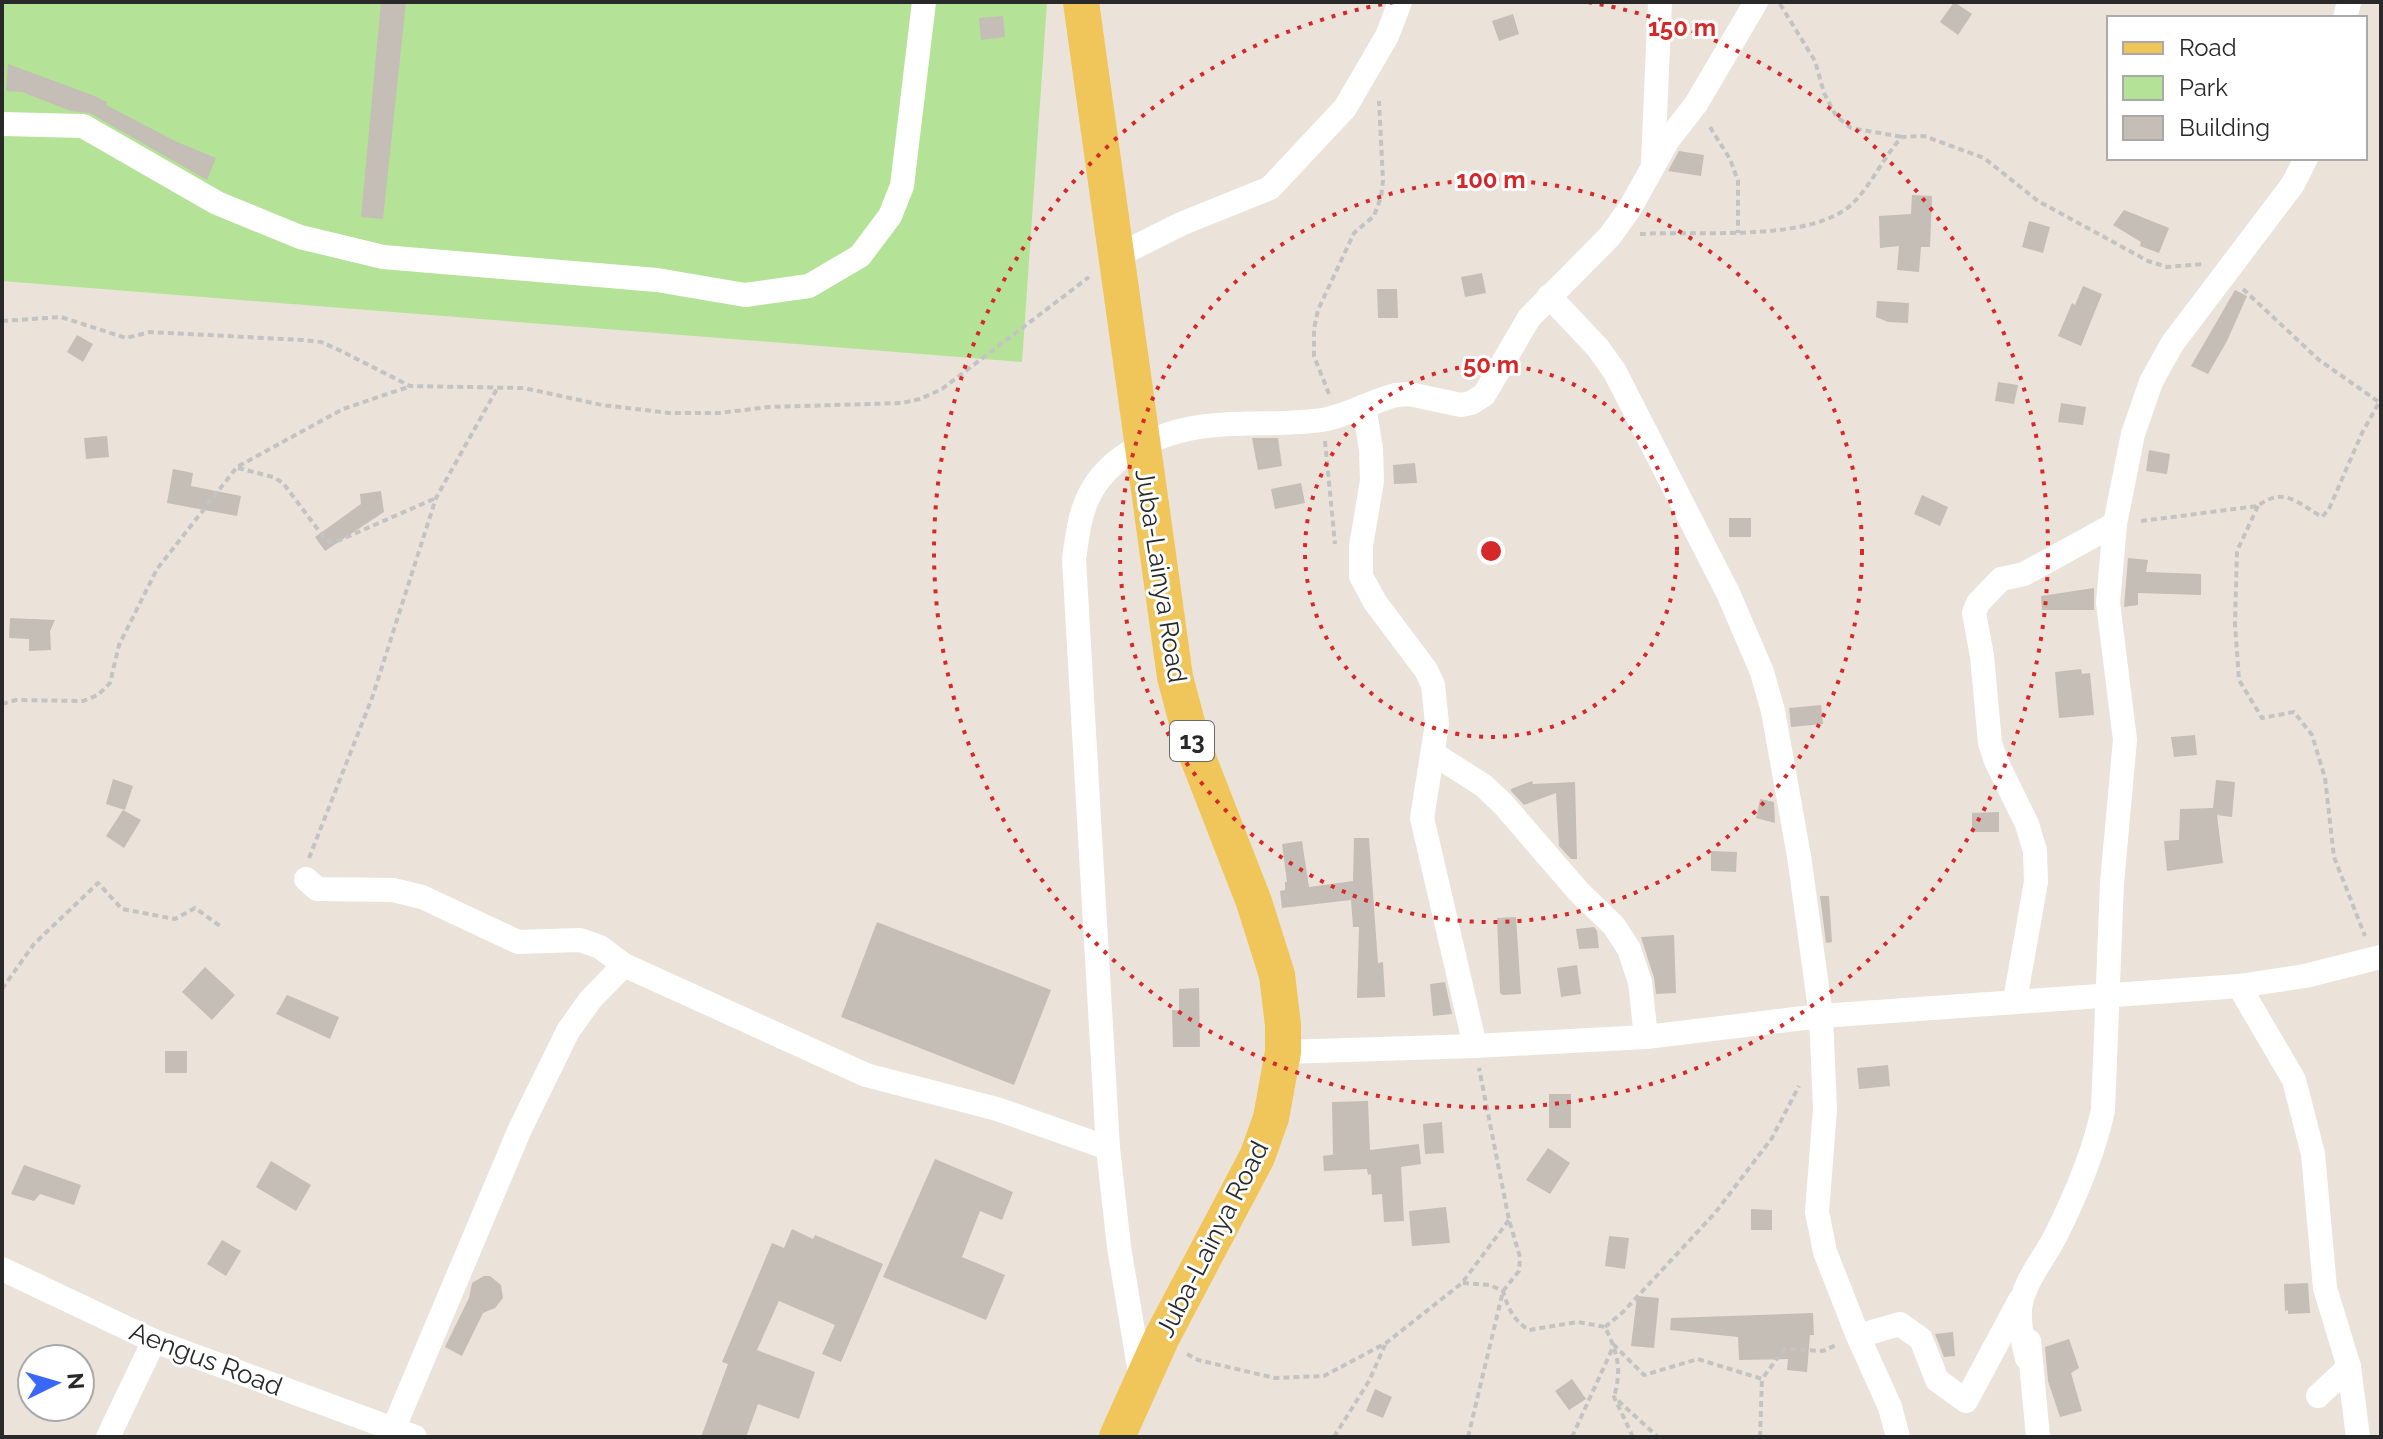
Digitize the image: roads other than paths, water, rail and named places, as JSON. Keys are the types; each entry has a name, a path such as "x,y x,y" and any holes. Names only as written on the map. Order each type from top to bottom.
{"main road":[{"name":"Juba-Lainya Road","path":"1081,2 1175,677 1193,745 1254,902 1277,975 1283,1025 1283,1052 1271,1118 1257,1157 1162,1337 1117,1437"}],"street":[{"path":"2,124 83,126 217,203 300,237 369,253 657,280 745,295 809,286 860,256 890,216 902,186 924,2"},
{"path":"1115,257 1181,224 1270,188 1345,108 1387,36 1400,2"},
{"path":"1653,165 1660,2"},
{"path":"1141,1379 1119,1247 1108,1148 1074,559 1082,514 1099,479 1118,461 1141,446 1179,430 1324,420 1396,395 1409,394 1450,404 1471,403 1484,395 1522,328 1549,296 1610,236 1630,208 1668,140 1696,104 1756,2"},
{"path":"1858,1336 1900,1324 1921,1339 1937,1380 1966,1401 2055,1237 2098,1138 2106,1079 2112,883 2125,740 2125,718 2108,603 2115,524 2133,434 2151,382 2172,344 2293,184 2305,160"},
{"path":"1549,296 1598,348 1615,372 1728,593 1762,672 1773,711 1792,815 1821,1016 1825,1109 1817,1212 1825,1252 1890,1407 1898,1437"},
{"path":"1364,406 1372,481 1361,546 1361,576 1375,602 1426,670 1433,685 1437,724 1422,818 1475,1046"},
{"path":"2015,1000 2036,882 2035,851 2027,824 1990,743 1982,656 1974,613 1978,603 2001,579 2018,576 2115,524"},
{"path":"1434,754 1484,786 1503,804 1568,881 1614,926 1629,949 1640,982 1646,1037"},
{"path":"306,879 317,889 393,890 422,897 518,942 580,940 600,947 624,965 866,1075 997,1109 1108,1148"},
{"path":"1283,1052 1646,1037 1821,1016 2239,986 2305,976 2377,958"},
{"path":"400,1434 520,1129 561,1045 590,1000 624,965"},
{"path":"2239,986 2294,1080 2313,1154 2325,1288 2349,1367 2358,1437"},
{"name":"Aengus Road","path":"2,1269 154,1341 400,1434"},
{"path":"2025,1291 2020,1310 2027,1358"},
{"path":"2025,1291 2038,1437"},
{"path":"108,1437 154,1341"},
{"path":"2318,1396 2349,1367"}]}
